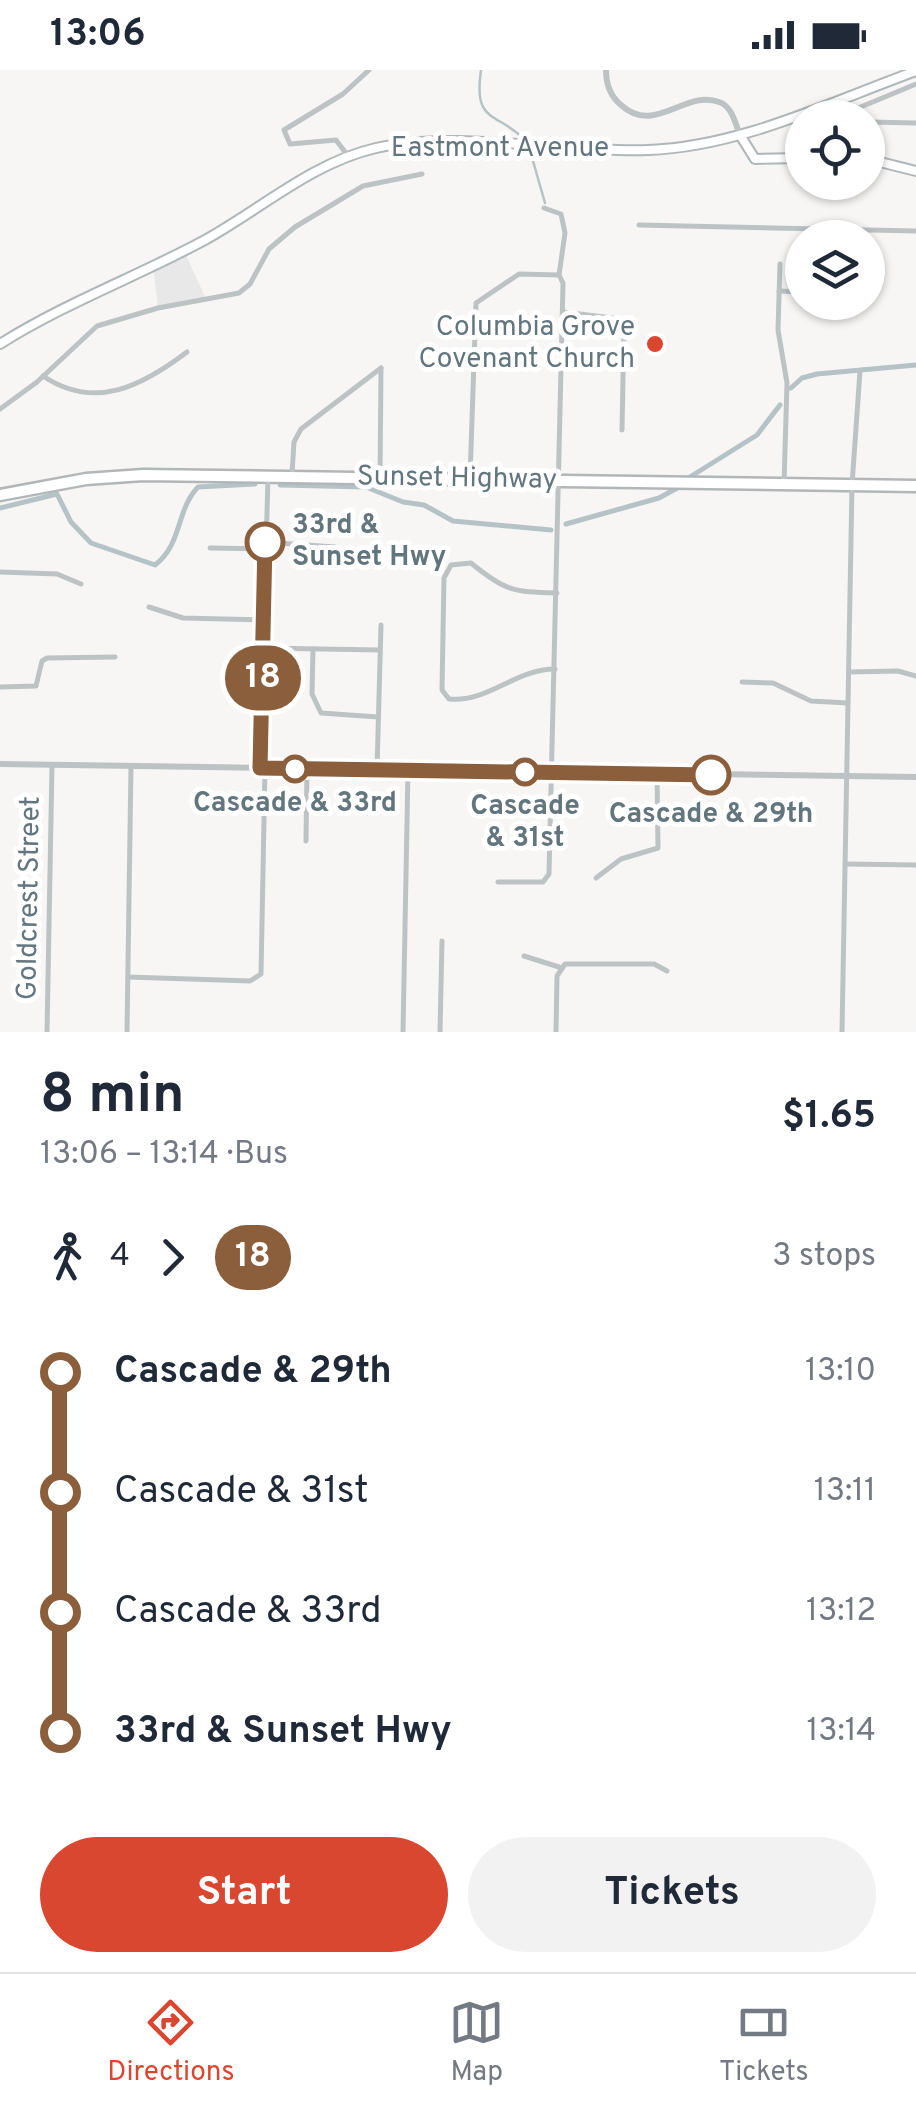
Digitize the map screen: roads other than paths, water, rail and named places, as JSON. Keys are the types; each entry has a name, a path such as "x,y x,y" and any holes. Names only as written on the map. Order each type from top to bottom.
{"highway":[{"name":"Sunset Highway","path":"0,495 124,476 916,486"}],"main road":[{"name":"Eastmont Avenue","path":"0,344 59,308 208,238 314,172 348,156 408,144 689,147 740,135 916,71"},
{"path":"740,135 755,158 785,159"},
{"path":"885,163 916,171"}],"street":[{"path":"348,156 336,140 290,144 284,130 343,94 370,70"},
{"path":"606,70 612,95 634,114 658,116 715,100 729,109 740,135"},
{"path":"877,100 916,84"},
{"path":"885,122 916,123"},
{"path":"0,410 97,326 158,308 238,293 250,284 270,249 294,227 363,186 422,174"},
{"path":"498,882 548,880 560,480 560,275 565,223 560,214 544,208"},
{"path":"639,225 916,231"},
{"path":"780,264 786,420 784,484"},
{"path":"470,478 476,303 519,274 560,275"},
{"path":"779,291 785,291"},
{"path":"563,312 613,318 624,326 622,430"},
{"path":"43,376 70,390 108,394 138,384 187,352"},
{"path":"292,477 294,442 301,428 381,368 380,478"},
{"path":"842,1032 852,485 860,375"},
{"path":"128,977 250,981 259,976 268,477"},
{"path":"210,548 335,547"},
{"path":"555,669 525,672 470,699 449,699 442,690 444,578 451,565 468,562 497,586 514,592 557,593"},
{"path":"0,572 57,574 81,584"},
{"path":"149,606 183,618 264,620"},
{"path":"377,770 381,624"},
{"path":"263,648 380,650"},
{"path":"313,649 312,694 321,713 378,717"},
{"path":"0,687 36,686 42,661 48,658 115,657"},
{"path":"849,672 898,671 916,676"},
{"path":"742,682 774,683 811,701 848,703"},
{"path":"0,764 916,778"},
{"name":"Goldcrest Street","path":"47,1032 52,765"},
{"path":"126,1032 131,766"},
{"path":"306,840 307,769"},
{"path":"403,1032 408,770"},
{"path":"596,878 621,860 658,848 656,774"},
{"path":"846,864 916,865"},
{"path":"440,1032 442,941"},
{"path":"524,956 559,968"},
{"path":"559,968 565,964 654,964 667,971"},
{"path":"556,1032 559,968"}],"waterway":[{"path":"481,70 479,88 484,109 525,140"},
{"path":"529,147 545,203"},
{"path":"791,388 802,378 817,374 916,365"},
{"path":"690,477 757,435 780,405"},
{"path":"0,508 57,494 71,522 91,543 155,565 170,548 198,487 255,484"},
{"path":"280,485 366,487 403,502 424,505 453,521 551,530"},
{"path":"566,524 659,498 681,486"}],"place":[{"name":"Columbia Grove Covenant Church","path":"655,344"},
{"name":"33rd & Sunset Hwy","path":"265,542"},
{"name":"Cascade & 33rd","path":"295,769"},
{"name":"Cascade & 31st","path":"525,772"},
{"name":"Cascade & 29th","path":"711,775"}]}
